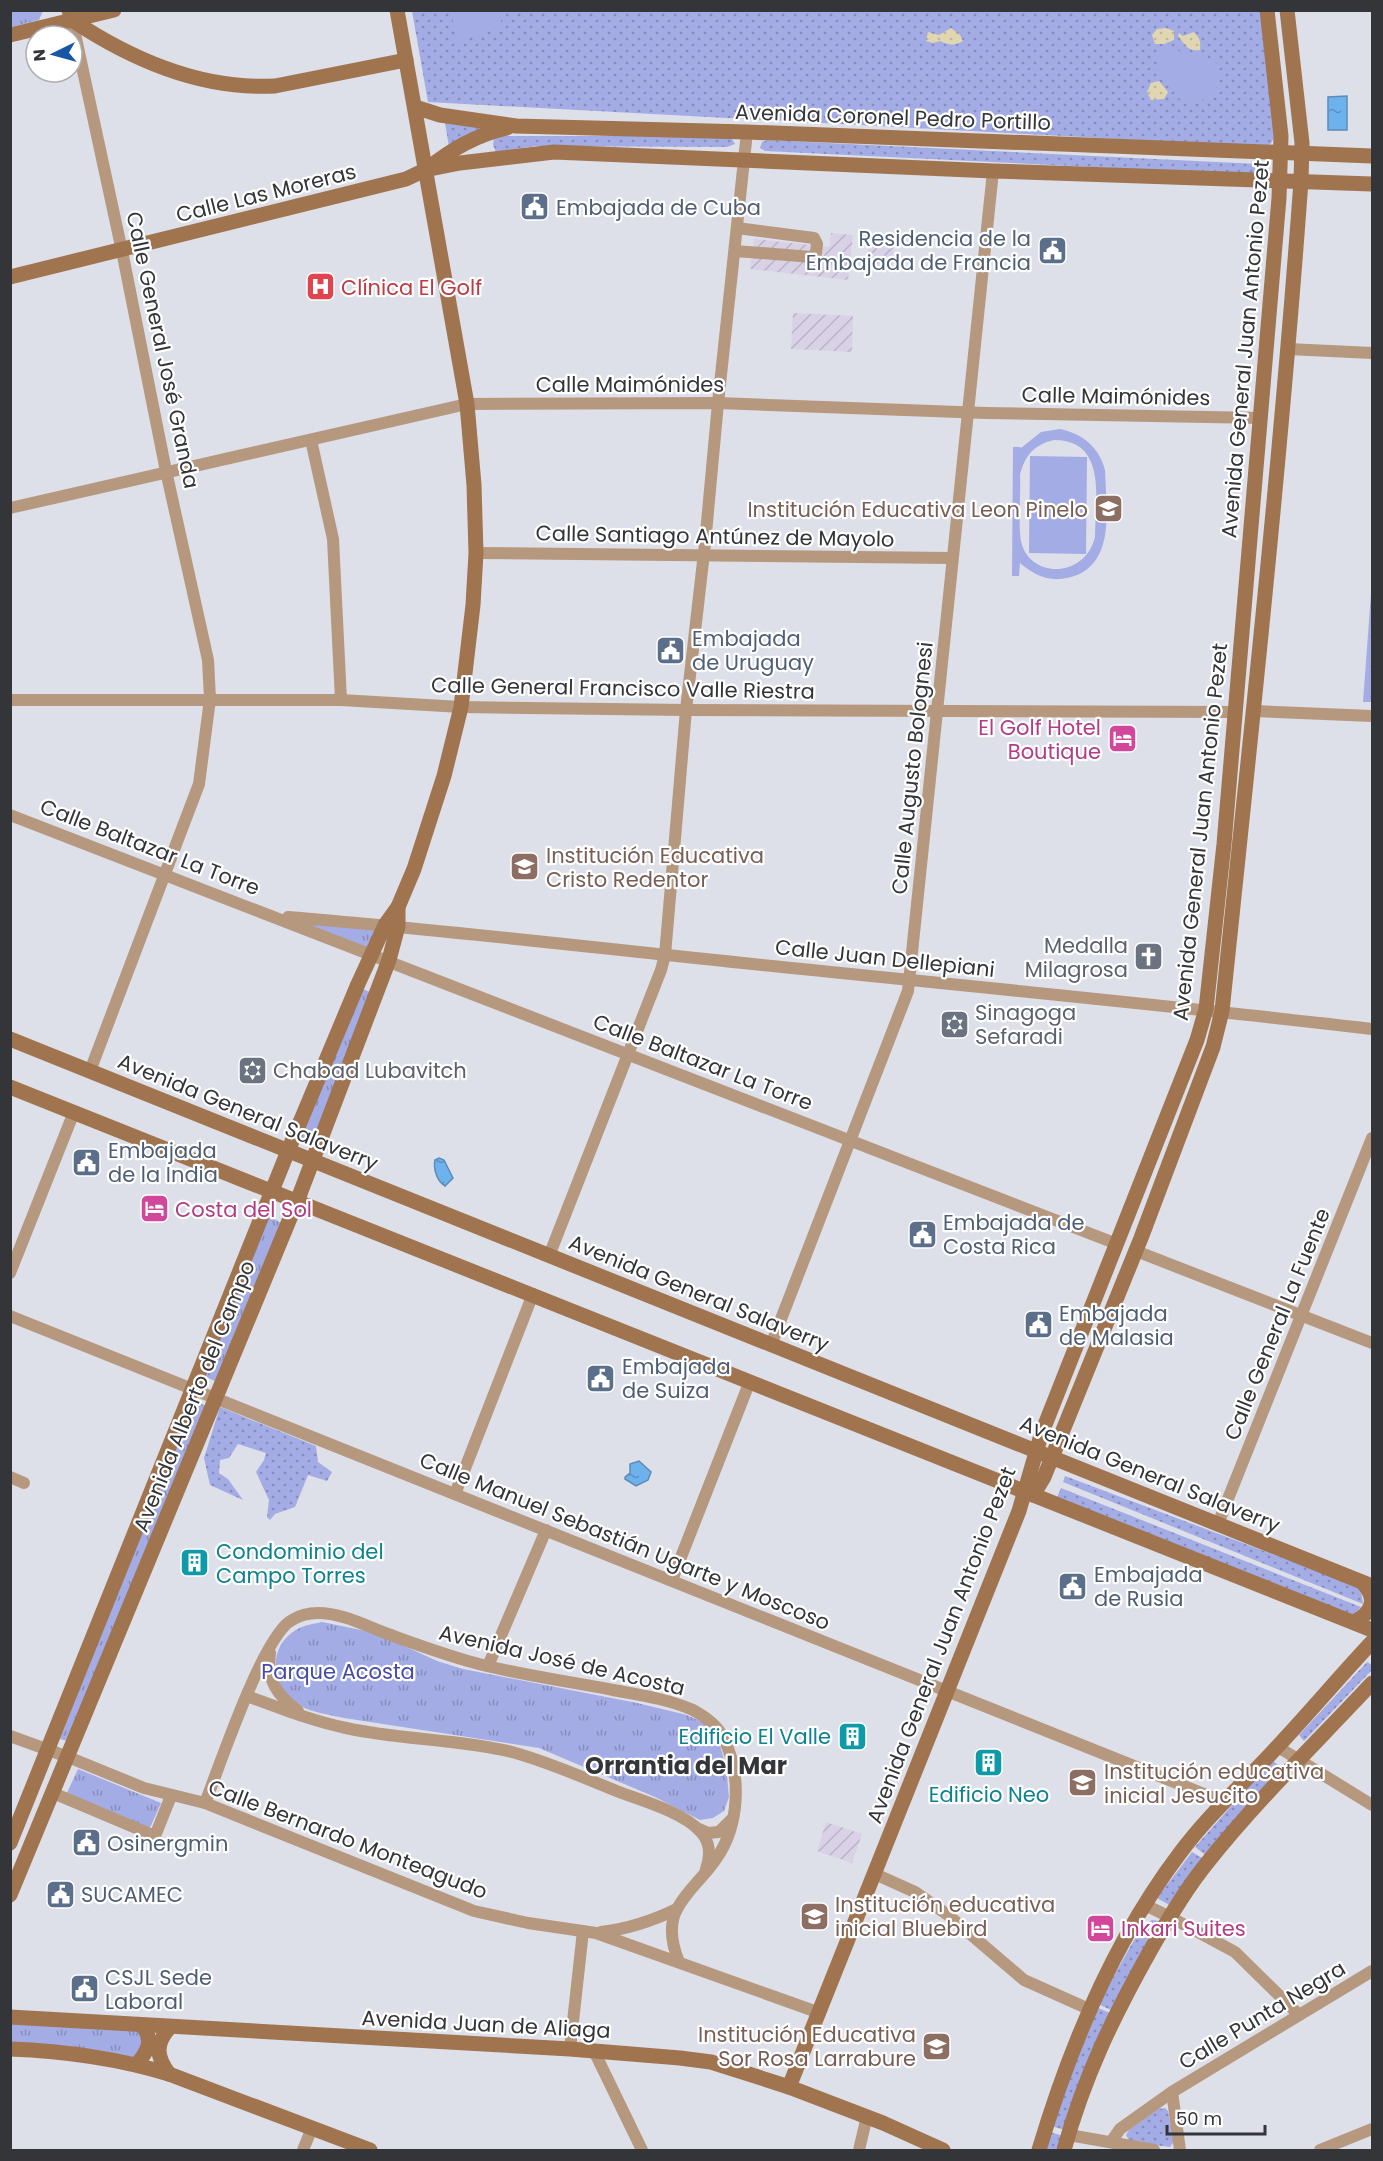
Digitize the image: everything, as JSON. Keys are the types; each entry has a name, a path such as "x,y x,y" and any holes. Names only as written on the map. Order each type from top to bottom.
{"main road":[{"path":"10,35 70,15 114,10"},
{"name":"Avenida Alberto del Campo","path":"10,1895 16,1866 68,1756 313,1161 389,960 392,925 441,786 460,707 472,615 476,553 474,485 467,404 397,10"},
{"name":"Avenida General Juan Antonio Pezet","path":"1029,1494 1041,1435 1197,1040 1206,1009 1236,712 1280,180 1281,153 1267,10"},
{"name":"Avenida General Juan Antonio Pezet","path":"789,2087 1029,1494 1052,1457 1136,1251 1213,1047 1222,1011 1255,711 1301,181 1302,154 1287,10"},
{"path":"70,15 110,43 176,73 229,84 275,86 406,60"},
{"name":"Avenida Coronel Pedro Portillo","path":"415,107 440,115 516,126 747,132 1372,156"},
{"path":"425,170 466,142 516,126"},
{"path":"489,133 487,140 489,148 495,154 503,156"},
{"path":"425,170 503,156 554,152 993,171 1372,184"},
{"name":"Calle Las Moreras","path":"10,277 406,179 425,170"},
{"name":"Avenida Alberto del Campo","path":"10,1843 288,1151 372,953 392,925"},
{"name":"Avenida General Salaverry","path":"10,1039 1368,1584"},
{"path":"10,1087 298,1199 1372,1630"},
{"path":"1354,1622 1363,1618 1370,1610 1372,1600 1368,1584"},
{"path":"1039,2151 1065,2070 1123,1943 1145,1905 1180,1852 1372,1642"},
{"path":"1064,2151 1084,2084 1112,2021 1170,1917 1206,1864 1372,1683"},
{"name":"Avenida Juan de Aliaga","path":"10,2017 570,2049 711,2062 789,2087 867,2116 944,2151"},
{"path":"137,2064 149,2048 150,2040 142,2025"},
{"path":"169,2073 161,2062 159,2053 160,2043 170,2027"},
{"path":"10,2049 69,2052 137,2064 169,2073 370,2151"}],"street":[{"name":"Calle General José Granda","path":"70,15 208,660 210,699 199,784 90,1071"},
{"path":"549,1256 665,955 686,710 747,132"},
{"name":"Calle Augusto Bolognesi","path":"771,1345 908,991 993,171"},
{"path":"735,251 812,257 816,253 817,243 814,238 737,228"},
{"path":"1288,349 1372,353"},
{"name":"Calle Maimónides","path":"10,508 467,404 718,403 967,412 1261,418"},
{"path":"312,440 333,539 341,700"},
{"name":"Calle Santiago Antúnez de Mayolo","path":"476,553 952,558"},
{"name":"Calle General Francisco Valle Riestra","path":"10,700 341,700 460,707 686,710 1236,712"},
{"path":"1255,711 1372,716"},
{"name":"Calle Baltazar La Torre","path":"10,814 1117,1244"},
{"name":"Calle Baltazar La Torre","path":"275,916 392,925"},
{"name":"Calle Juan Dellepiani","path":"392,925 665,955 1206,1009 1372,1029"},
{"path":"10,1273 74,1112"},
{"name":"Calle General La Fuente","path":"1218,1524 1372,1138"},
{"path":"1136,1251 1372,1343"},
{"path":"455,1494 533,1294"},
{"name":"Calle Manuel Sebastián Ugarte y Moscoso","path":"10,1316 1224,1802"},
{"path":"672,1581 750,1381"},
{"path":"10,1477 24,1483"},
{"path":"488,1666 546,1530"},
{"name":"Avenida José de Acosta","path":"277,1633 287,1623 304,1615 328,1614 439,1653 488,1666 658,1699 692,1710 707,1719 723,1736 733,1768 735,1811 725,1845 677,1909 651,1921 624,1929 596,1933"},
{"path":"205,1803 247,1696 277,1633"},
{"path":"277,1633 270,1648 268,1667 272,1684 282,1699 311,1720"},
{"path":"247,1696 311,1720 380,1734 474,1745 511,1752 549,1764 663,1809 711,1833 722,1831 735,1811"},
{"name":"Calle Bernardo Monteagudo","path":"10,1736 68,1756 144,1788 205,1803 474,1911 528,1923 596,1933 820,2013"},
{"path":"1278,1747 1372,1805"},
{"path":"52,1793 155,1836 171,1796"},
{"name":"Avenida José de Acosta","path":"699,1829 709,1845 710,1853 703,1876"},
{"path":"876,1874 915,1892 948,1915 1024,1980 1091,2010"},
{"path":"1145,1905 1235,1952 1299,2015"},
{"name":"Avenida José de Acosta","path":"677,1909 672,1936 679,1962"},
{"path":"570,2049 583,1931"},
{"name":"Calle Punta Negra","path":"1111,2142 1120,2129 1172,2092 1372,1971"},
{"path":"594,2051 642,2151"},
{"name":"Calle Punta Negra","path":"1172,2092 1180,2151"},
{"path":"859,2151 867,2116"},
{"path":"303,2151 312,2128"},
{"path":"1320,2151 1372,2129"},
{"path":"1069,2135 1154,2151"}],"shaded area":[{"path":"831,233 853,235 848,280 750,269 754,239 829,247"},
{"path":"870,237 895,240 891,272 865,269"},
{"path":"793,313 853,316 852,352 791,349"},
{"path":"826,1822 862,1834 852,1863 817,1851"}],"green space":[{"path":"43,10 39,20 11,27 10,11"},
{"path":"412,11 1260,11 1275,136 1269,147 428,102"},
{"path":"453,11 498,11 501,14 501,26 469,38 459,45 453,25"},
{"path":"1168,48 1215,61 1222,77 1210,98 1183,104 1160,71 1158,56"},
{"path":"445,123 486,128 449,147"},
{"path":"501,136 730,136 735,144 727,147 535,146 496,152 493,145 494,138"},
{"path":"767,140 1258,164 1268,170 1265,175 1256,175 765,151 760,148 762,142"},
{"path":"1060,429 1083,438 1099,455 1105,470 1107,518 1101,549 1094,562 1083,572 1067,578 1054,579 1042,576 1020,563 1019,576 1012,576 1013,447 1021,448 1041,432","holes":["1054,440 1071,443 1083,450 1091,461 1095,475 1095,537 1089,551 1080,561 1069,567 1045,568 1026,553 1021,541 1020,475 1028,456 1036,448"]},
{"path":"1030,456 1087,457 1086,554 1029,553"},
{"path":"1372,580 1372,702 1363,702"},
{"path":"288,920 379,928 372,951"},
{"path":"358,987 370,992 312,1147 299,1138"},
{"path":"269,1216 281,1223 217,1382 202,1375"},
{"path":"193,1401 210,1407 71,1742 60,1739"},
{"path":"220,1407 316,1446 318,1462 332,1472 327,1481 308,1475 295,1507 275,1514 270,1520 267,1517 269,1500 256,1472 266,1453 238,1444 229,1458 220,1460 219,1473 228,1479 243,1500 210,1485 204,1458"},
{"path":"1065,1476 1357,1586 1361,1590 1363,1604 1063,1482"},
{"path":"1061,1488 1361,1607 1350,1618 1056,1500"},
{"name":"Parque Acosta","path":"322,1622 376,1633 437,1661 463,1669 687,1715 704,1723 718,1739 726,1766 729,1797 724,1811 713,1818 700,1820 655,1797 539,1748 344,1718 303,1707 292,1700 280,1683 276,1673 277,1654 287,1637 296,1630"},
{"path":"1367,1662 1372,1665 1372,1670 1304,1741 1299,1735"},
{"path":"1272,1760 1282,1768 1207,1856 1195,1847"},
{"path":"78,1769 161,1803 149,1830 66,1795"},
{"path":"1192,1852 1204,1859 1171,1906 1157,1898"},
{"path":"1152,1920 1160,1921 1111,2010 1098,2004 1142,1926"},
{"path":"1096,2007 1110,2013 1065,2130 1051,2126"},
{"path":"11,2017 147,2032 137,2064 11,2049"},
{"path":"1165,2108 1168,2111 1174,2141 1170,2147 1130,2142 1126,2135 1129,2130 1158,2109"},
{"path":"1049,2132 1064,2136 1060,2150 1043,2150"}],"sand":[{"path":"951,28 960,35 963,41 952,44 926,41 928,32 939,35"},
{"path":"1166,28 1174,31 1174,40 1164,44 1155,44 1152,35 1157,29"},
{"path":"1194,32 1200,40 1200,50 1189,49 1178,36 1179,33 1183,36"},
{"path":"1159,81 1168,92 1164,99 1151,100 1147,92 1151,83"}],"water":[{"path":"1347,96 1347,130 1328,130 1328,97"},
{"path":"439,1158 444,1160 453,1178 445,1186 435,1171 435,1160"},
{"path":"639,1461 651,1472 648,1480 636,1486 625,1477 630,1473 630,1464"}],"place":[{"name":"Embajada de Cuba","path":"535,207"},
{"name":"Residencia de la Embajada de Francia","path":"1052,250"},
{"name":"Clínica El Golf","path":"320,287"},
{"name":"Institución Educativa Leon Pinelo","path":"1109,509"},
{"name":"Embajada de Uruguay","path":"671,650"},
{"name":"El Golf Hotel Boutique","path":"1122,739"},
{"name":"Institución Educativa Cristo Redentor","path":"525,867"},
{"name":"Medalla Milagrosa","path":"1149,957"},
{"name":"Sinagoga Sefaradi","path":"954,1024"},
{"name":"Chabad Lubavitch","path":"252,1070"},
{"name":"Embajada de la India","path":"87,1162"},
{"name":"Costa del Sol","path":"154,1209"},
{"name":"Embajada de Costa Rica","path":"922,1234"},
{"name":"Embajada de Malasia","path":"1038,1325"},
{"name":"Embajada de Suiza","path":"601,1378"},
{"name":"Condominio del Campo Torres","path":"195,1563"},
{"name":"Embajada de Rusia","path":"1073,1586"},
{"name":"Edificio El Valle","path":"852,1736"},
{"name":"Edificio Neo","path":"989,1763"},
{"name":"Institución educativa inicial Jesucito","path":"1083,1783"},
{"name":"Osinergmin","path":"86,1843"},
{"name":"SUCAMEC","path":"60,1894"},
{"name":"Institución educativa inicial Bluebird","path":"814,1916"},
{"name":"Inkari Suites","path":"1100,1928"},
{"name":"CSJL Sede Laboral","path":"84,1989"},
{"name":"Institución Educativa Sor Rosa Larrabure","path":"937,2046"}],"district":[{"name":"Orrantia del Mar","path":"686,1765"}]}
